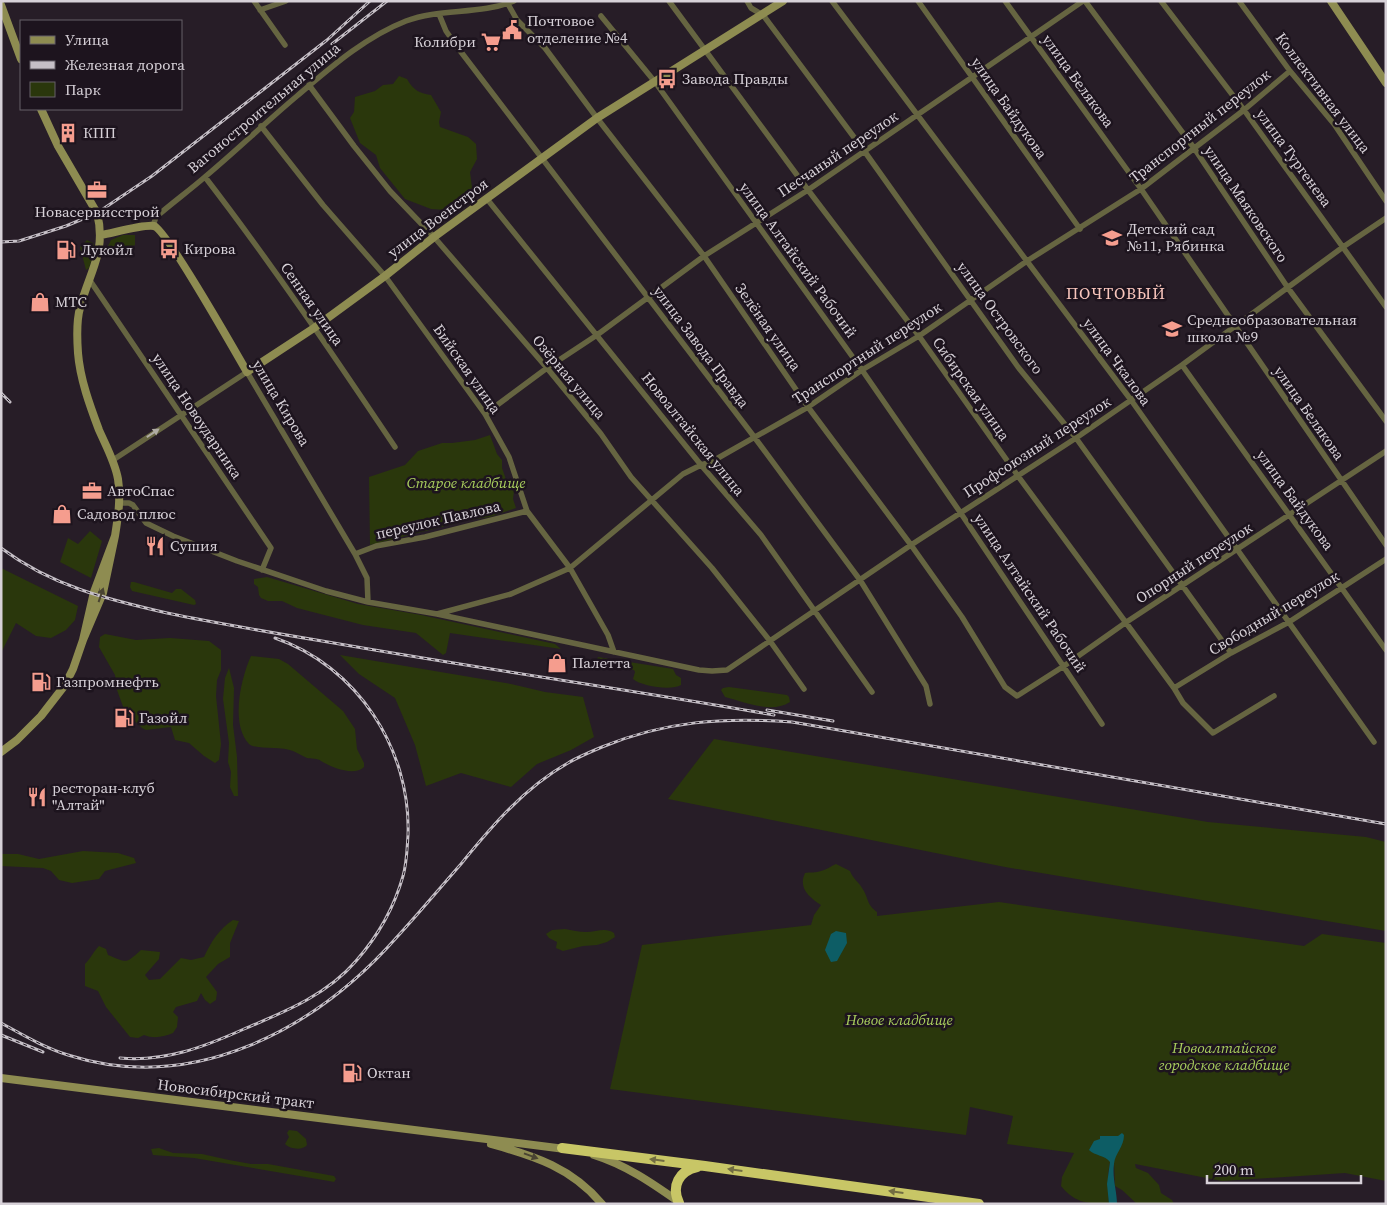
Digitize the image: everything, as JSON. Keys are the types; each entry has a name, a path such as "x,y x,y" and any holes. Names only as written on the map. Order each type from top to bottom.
{"highway":[{"path":"562,1148 979,1204"},
{"path":"680,1203 676,1196 677,1181 682,1173 689,1169 705,1166"}],"street":[{"path":"254,1 285,45"},
{"path":"260,10 286,1"},
{"name":"Сибирская улица","path":"668,1 919,336 1183,703 1213,733 1274,696"},
{"name":"улица Островского","path":"747,1 751,8 763,15 865,152 971,299 1018,368 1076,438 1231,653"},
{"name":"улица Военстроя","path":"112,460 314,328 434,237 597,118 783,1"},
{"name":"улица Чкалова","path":"832,1 1131,400 1374,742"},
{"name":"улица Байдукова","path":"918,1 1080,228"},
{"name":"улица Белякова","path":"1005,1 1141,189 1386,545"},
{"name":"Песчаный переулок","path":"485,414 547,368 598,336 647,297 704,256 865,152 972,76 1084,1"},
{"name":"улица Маяковского","path":"1084,1 1194,148 1288,288 1386,421"},
{"name":"улица Тургенева","path":"1161,1 1244,110 1386,307"},
{"name":"Коллективная улица","path":"1239,1 1290,71 1334,124 1386,201"},
{"path":"1331,1 1386,82"},
{"name":"Вагоностроительная улица","path":"153,226 156,217 205,177 309,85 343,58 385,31 426,14 439,14 511,2"},
{"name":"Зелёная улица","path":"511,2 516,20 545,48 704,256 808,407 962,617 1005,687 1017,696"},
{"path":"1,5 20,56"},
{"name":"улица Завода Правда","path":"439,14 446,31 458,48 755,438 860,580 926,686 930,704"},
{"name":"улица Алтайский Рабочий","path":"601,16 654,82 862,370 1102,724"},
{"name":"Транспортный переулок","path":"437,614 511,594 570,568 683,474 711,462 808,407 862,370 919,336 1027,261 1141,189 1244,110 1290,71"},
{"name":"Озёрная улица","path":"309,85 390,191 434,237 547,368 600,434 631,477 712,568 770,641 804,689"},
{"path":"1,752 25,732 57,697 73,669 103,593 120,503 118,480 89,399 78,354 79,310 98,256 101,235 97,213 58,146 41,110"},
{"name":"Бийская улица","path":"261,126 323,205 385,276 485,414 509,457 527,511 570,568 608,635 614,652"},
{"name":"Сенная улица","path":"205,177 236,216 394,447"},
{"name":"Новоалтайская улица","path":"486,199 701,465 761,535 872,692"},
{"name":"Профсоюзный переулок","path":"614,652 698,670 723,671 733,667 960,512 1076,438 1288,288 1342,247 1386,218"},
{"path":"101,235 153,226"},
{"name":"улица Кирова","path":"153,226 158,229 173,250 355,554 367,578 368,602"},
{"name":"улица Новоударника","path":"89,279 271,548 262,570"},
{"name":"улица Байдукова","path":"1182,364 1386,650"},
{"name":"Опорный переулок","path":"1017,696 1386,451"},
{"path":"120,503 133,505 150,526 262,570 306,585 368,602 437,614 614,652"},
{"name":"переулок Павлова","path":"355,554 376,546 425,537 527,511"},
{"name":"Свободный переулок","path":"1174,688 1231,653 1289,622 1386,559"},
{"name":"Новосибирский тракт","path":"1,1078 467,1137"},
{"path":"467,1137 562,1148 594,1155 618,1164 656,1186 680,1203"},
{"path":"467,1137 532,1156 557,1167 572,1175 586,1186 602,1204"}],"green space":[{"path":"399,76 407,79 417,90 431,95 441,112 440,127 468,137 476,144 477,159 470,172 472,188 458,202 446,210 431,209 405,199 380,168 376,155 360,143 350,118 354,112 355,97 375,91 383,85 393,84"},
{"path":"123,235 135,235 135,245 112,256 105,252 111,240"},
{"path":"87,240 93,243 95,248 89,268 86,270 80,247"},
{"name":"Старое кладбище","path":"490,435 497,454 502,460 502,468 508,485 514,491 513,499 516,508 490,517 469,520 370,545 369,477 405,465 418,451 442,443 475,440"},
{"path":"90,531 102,541 91,578 60,562 68,538 78,544"},
{"path":"1,568 78,606 75,620 66,630 51,638 36,636 16,623 1,653"},
{"path":"267,577 358,604 421,615 555,644 561,649 450,633 446,653 443,655 416,633 363,625 297,608 282,601 268,601 261,598 258,587 254,584 254,579"},
{"path":"131,582 172,593 176,589 181,589 195,600 196,604 132,591 130,587"},
{"path":"105,634 136,640 170,638 209,641 221,650 221,670 217,680 216,696 221,744 219,760 215,763 189,743 175,740 171,727 146,730 125,712 117,690 115,675 99,647 100,637"},
{"path":"340,655 511,684 545,692 583,697 594,737 571,750 537,764 511,787 461,773 426,786 415,745 395,698 359,674"},
{"path":"251,656 279,659 288,664 343,711 355,729 357,749 364,767 354,771 342,770 318,759 307,758 288,750 257,747 249,744 243,735 240,725 239,701 244,676"},
{"path":"598,657 673,669 676,675 681,678 681,685 664,688 642,684 633,679 634,670 600,662 597,659"},
{"path":"229,668 234,688 233,725 237,757 238,796 234,796 230,787 229,743 223,699 225,678"},
{"path":"729,687 787,695 790,702 775,707 749,704 725,697 721,690"},
{"path":"714,739 1208,822 1366,837 1386,842 1386,931 1005,867 668,799"},
{"path":"83,851 118,853 134,858 136,863 105,871 99,879 72,883 59,880 51,871 43,868 1,866 1,854 18,854 39,859"},
{"path":"836,864 850,871 864,892 869,904 877,912 877,916 999,902 1304,946 1322,934 1386,943 1386,1181 1345,1173 1222,1181 1135,1164 1136,1168 1148,1173 1159,1185 1161,1193 1172,1200 1174,1204 1137,1204 1115,1186 1114,1161 1110,1162 1108,1172 1109,1204 1088,1203 1072,1196 1061,1186 1062,1177 1074,1153 1007,1144 1013,1116 970,1107 966,1135 610,1089 642,945 811,925 814,915 821,905 812,899 804,888 803,878 805,873 819,872"},
{"path":"233,920 239,921 230,943 230,957 218,964 206,977 217,992 216,1000 210,1004 201,993 197,1001 176,1007 173,1012 178,1017 177,1027 173,1033 158,1037 144,1035 138,1038 130,1037 106,1007 98,991 85,986 85,964 99,946 106,949 108,955 123,961 129,960 141,950 160,952 159,959 145,975 149,980 160,979 181,958 191,960 204,957 216,936"},
{"path":"565,929 586,932 607,930 614,933 615,937 597,945 563,951 556,948 557,942 546,934 552,930"},
{"path":"289,1130 297,1131 306,1139 307,1145 296,1149 285,1144 289,1137 287,1133"},
{"path":"159,1148 173,1153 202,1154 251,1164 268,1164 334,1176 336,1179 334,1182 194,1158 153,1155 151,1149"}],"water":[{"path":"836,931 846,933 847,943 837,961 831,962 825,950 831,934"},
{"path":"1122,1133 1124,1139 1115,1160 1114,1169 1117,1204 1109,1204 1107,1184 1110,1162 1089,1150 1094,1141 1100,1139 1100,1136 1118,1136"}],"railway":[{"path":"1,242 19,241 66,226 97,213 152,176 327,40 370,1"},
{"path":"332,44 387,1"},
{"path":"1,393 10,402"},
{"path":"1,548 40,572 80,590 167,613 384,652 774,715"},
{"path":"120,1058 153,1058 184,1052 229,1036 274,1016 318,993 332,984 356,961 378,932 395,899 407,855 407,803 400,772 389,742 373,715 354,690 331,668 304,651 275,638"},
{"path":"767,710 833,721"},
{"path":"1,1023 59,1052 115,1065 161,1067 205,1060 249,1046 290,1026 329,1000 364,970 405,928 497,822 537,784 568,763 602,747 625,738 672,726 742,720 792,722 1386,824"},
{"path":"1,1035 43,1052"}],"place":[{"name":"Почтовое отделение №4","path":"512,30"},
{"name":"Колибри","path":"491,42"},
{"name":"Завода Правды","path":"667,79"},
{"name":"КПП","path":"68,133"},
{"name":"Новасервисстрой","path":"97,190"},
{"name":"Детский сад №11, Рябинка","path":"1112,238"},
{"name":"Кирова","path":"169,249"},
{"name":"Лукойл","path":"66,250"},
{"name":"МТС","path":"40,302"},
{"name":"Среднеобразовательная школа №9","path":"1172,329"},
{"name":"АвтоСпас","path":"92,491"},
{"name":"Садовод плюс","path":"62,514"},
{"name":"Сушия","path":"155,546"},
{"name":"Палетта","path":"557,663"},
{"name":"Газпромнефть","path":"41,682"},
{"name":"Газойл","path":"124,718"},
{"name":"ресторан-клуб \"Алтай\"","path":"37,797"},
{"name":"Октан","path":"352,1073"}],"district":[{"name":"ПОЧТОВЫЙ","path":"1116,293"}],"park label":[{"name":"Новое кладбище","path":"899,1020"},
{"name":"Новоалтайское городское кладбище","path":"1224,1056"}]}
